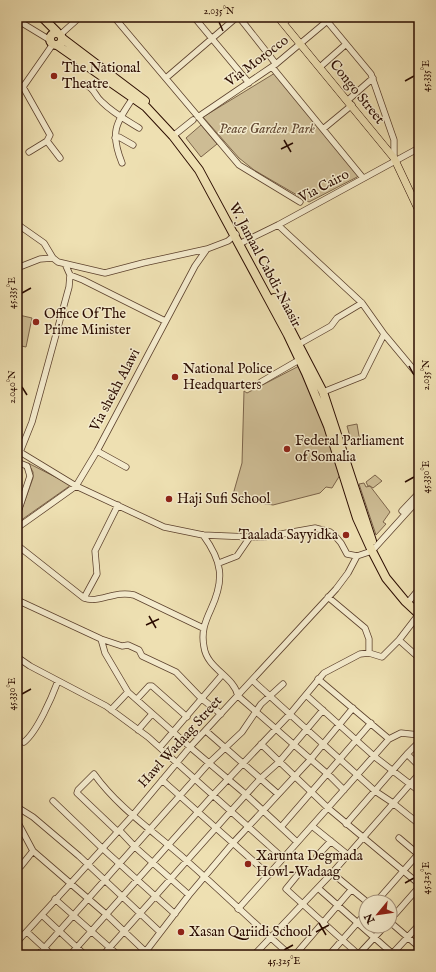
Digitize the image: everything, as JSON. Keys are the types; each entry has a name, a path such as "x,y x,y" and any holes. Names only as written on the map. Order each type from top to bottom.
{"highway":[{"name":"W. Jamaal Cabdi-Naasir","path":"42,17 57,39 134,96 155,109 175,134 211,185 237,239 288,335 299,360 309,370 323,392 371,548"},
{"name":"W. Jamaal Cabdi-Naasir","path":"237,239 299,344 350,483"},
{"path":"371,548 410,600 419,608"},
{"path":"371,548 389,582 419,614"}],"main road":[{"name":"Congo Street","path":"278,17 395,159"},
{"path":"395,159 419,211"}],"street":[{"path":"20,88 57,39 80,17"},
{"path":"114,17 166,78 196,119 239,165 300,202"},
{"path":"194,17 249,83"},
{"path":"166,78 238,17 274,66 363,178"},
{"path":"283,23 291,17"},
{"name":"Via Morocco","path":"175,134 274,66 330,19"},
{"name":"Congo Street","path":"330,19 346,45 373,78 394,140 395,159"},
{"path":"17,20 57,39"},
{"path":"320,67 346,45"},
{"path":"323,129 373,78"},
{"path":"17,82 50,135 47,141 30,152"},
{"path":"85,84 93,88 100,101 121,117 139,128"},
{"path":"122,163 116,148 115,128 134,96"},
{"path":"115,138 119,137 133,145"},
{"path":"47,141 60,158"},
{"name":"Via Cairo","path":"66,266 105,273 207,249 237,239 278,225 395,159 419,148"},
{"path":"17,224 44,243 53,258 66,266 70,275 69,287 43,387 26,442 19,452 76,486 164,527 203,535 250,537 271,536 315,528 330,532 342,543 347,554 357,556 371,548 419,499"},
{"path":"278,225 362,303 384,334 419,376"},
{"name":"Via shekh Alawi","path":"76,486 97,451 194,266 207,249"},
{"path":"17,268 40,259 53,258"},
{"path":"70,275 165,321"},
{"path":"299,344 331,326 337,318 362,303"},
{"path":"323,392 362,376 384,334"},
{"path":"261,382 299,360"},
{"path":"97,451 126,467"},
{"path":"17,462 27,466 30,476 17,515"},
{"path":"17,528 76,486"},
{"path":"371,548 419,493"},
{"path":"84,598 97,574 95,551 118,505"},
{"path":"203,535 215,552 219,563 221,579 219,591 203,628 205,654 213,666 237,690 238,696 344,790"},
{"path":"219,563 237,556 250,537"},
{"path":"17,545 84,598 91,600 124,593 134,595 203,628"},
{"name":"Hawl Wadaag Street","path":"17,942 133,815 190,748 328,597 348,573 357,556"},
{"path":"410,600 419,589"},
{"path":"328,597 365,628 369,639 369,653"},
{"path":"17,600 101,639 122,646 128,645 139,650 142,656 176,672 202,699 221,714"},
{"path":"70,955 123,898 137,880 154,863 227,779 290,714 324,673 360,654 369,653 382,657 399,640 419,614"},
{"path":"101,639 106,652 128,692 190,748 246,795 297,842"},
{"path":"399,640 419,657"},
{"path":"17,657 111,710 138,730 160,747 283,858"},
{"path":"160,747 222,675"},
{"path":"252,680 324,743 375,791 394,803 419,824"},
{"path":"318,680 371,722 389,739"},
{"path":"24,742 30,737 51,699 58,681"},
{"path":"38,955 195,778 242,732 256,712 257,708 282,684"},
{"path":"137,699 149,686 152,686 187,717"},
{"path":"111,710 128,692"},
{"path":"306,695 356,741 419,791"},
{"path":"17,821 32,851 107,915 146,954 160,932 189,894 205,878 247,826 310,760 353,708"},
{"path":"103,955 111,948 124,931 156,897 231,810 260,779 279,762 306,728 323,710"},
{"path":"138,730 152,714"},
{"path":"281,827 371,722"},
{"path":"206,731 241,764 278,794"},
{"path":"238,908 389,739 402,733 419,735"},
{"path":"346,824 419,742"},
{"path":"261,744 310,792 346,824 364,836 419,885 398,911"},
{"path":"407,754 419,766"},
{"path":"189,894 135,847 120,831 117,831 77,793 94,774 112,796 187,861 290,955"},
{"path":"255,954 332,873 419,774"},
{"path":"162,780 269,875"},
{"path":"53,801 119,864 175,914"},
{"path":"17,807 32,817 87,864 160,932"},
{"path":"312,826 348,855"},
{"path":"383,894 419,854 399,838"},
{"path":"317,856 331,841"},
{"path":"21,866 32,851"},
{"path":"300,872 286,889 359,955 378,934"},
{"path":"332,873 358,895"},
{"path":"318,888 338,907 358,922 329,955"},
{"path":"295,955 352,890"},
{"path":"56,899 118,955"},
{"path":"42,916 85,955"},
{"path":"370,934 392,955 419,925"},
{"path":"398,928 419,947"},
{"path":"27,932 52,955"}],"green space":[{"name":"Peace Garden Park","path":"275,73 359,176 309,202 254,170 239,158 203,117"},
{"path":"201,125 217,144 201,157 186,138"},
{"path":"19,315 32,318 26,347 17,345"},
{"path":"299,366 319,412 340,475 332,488 326,487 320,493 273,505 232,498 242,463 244,391 247,393"},
{"path":"357,424 360,442 352,444 347,426"},
{"path":"28,463 71,485 17,523 33,478 33,472"},
{"path":"375,475 382,481 373,488 368,486 366,482"},
{"path":"364,483 366,487 370,486 390,512 383,522 386,524 376,535 359,484"}],"place":[{"name":"The National Theatre","path":"54,76"},
{"name":"Office Of The Prime Minister","path":"36,322"},
{"name":"National Police Headquarters","path":"175,377"},
{"name":"Federal Parliament of Somalia","path":"287,449"},
{"name":"Haji Sufi School","path":"169,499"},
{"name":"Taalada Sayyidka","path":"346,535"},
{"name":"Xarunta Degmada Howl-Wadaag","path":"248,864"},
{"name":"Xasan Qariidi School","path":"181,932"}]}
